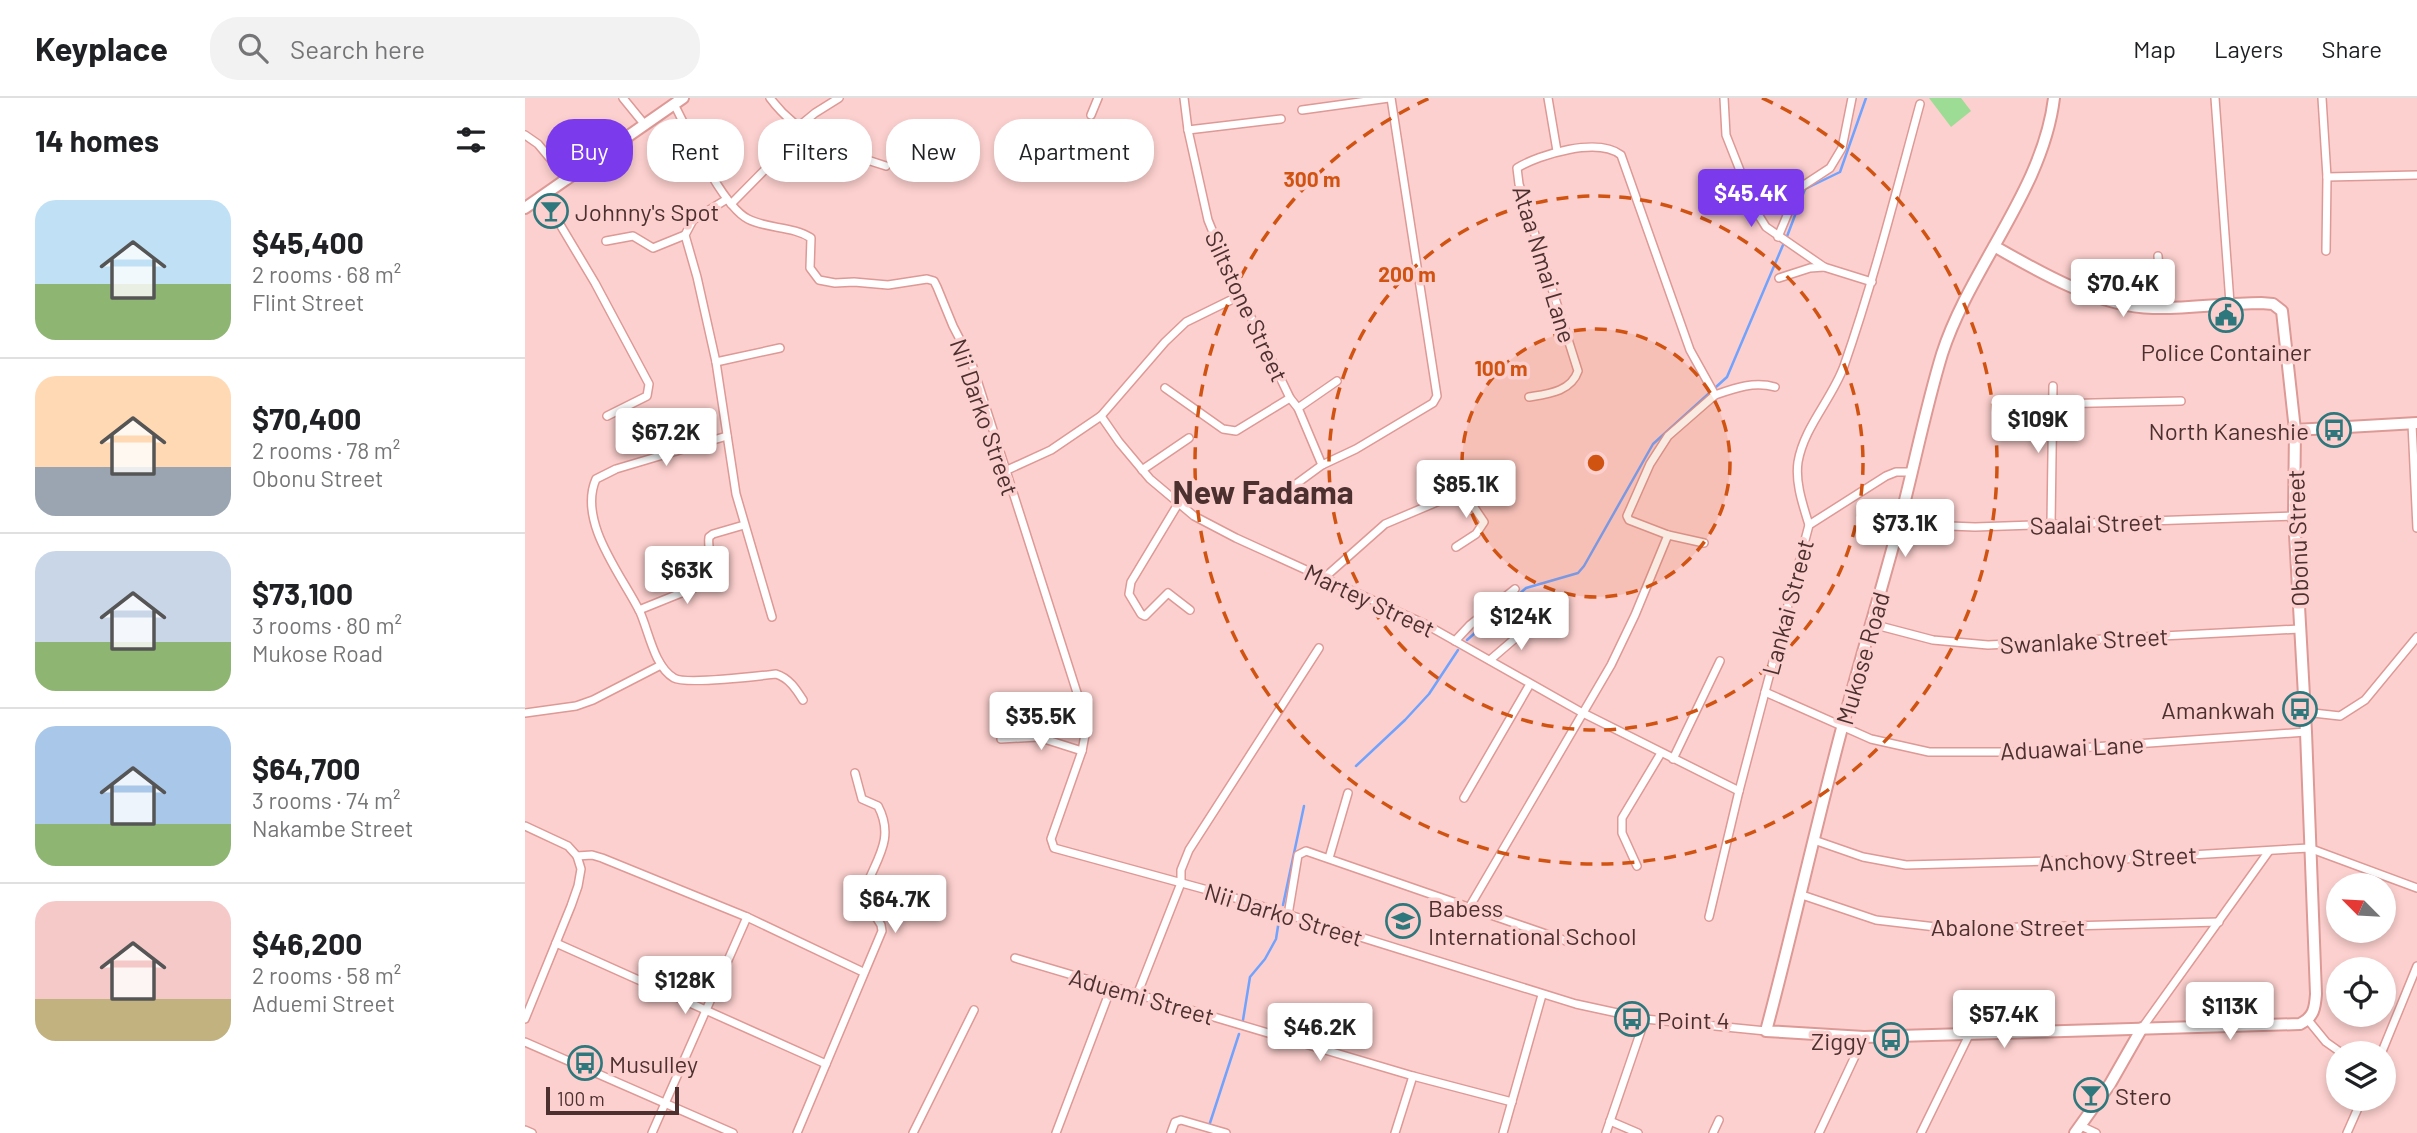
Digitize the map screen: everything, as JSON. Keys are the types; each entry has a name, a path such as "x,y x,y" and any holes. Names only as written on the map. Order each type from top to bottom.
{"street":[{"path":"624,98 645,125"},
{"path":"770,98 791,119"},
{"path":"810,119 839,98"},
{"path":"1091,115 1098,98"},
{"name":"Siltstone Street","path":"1184,98 1188,130 1208,220 1239,296 1290,398 1298,408 1322,465"},
{"path":"1292,488 1322,465 1356,449 1433,403 1437,396 1390,98 1302,110"},
{"path":"1548,98 1557,151"},
{"path":"1724,98 1726,135 1756,211 1766,227 1824,267 1872,282"},
{"path":"1778,237 1798,189 1830,168 1842,148 1852,98"},
{"name":"Mukose Road","path":"1766,1031 1842,728 1944,351 1959,314 2044,144 2054,98"},
{"path":"2215,98 2230,303"},
{"path":"2322,98 2327,177 2326,251"},
{"path":"633,134 679,101 729,201"},
{"name":"Lankai Street","path":"1709,917 1809,525 1799,494 1798,464 1802,446 1842,370 1872,282 1920,104"},
{"path":"1188,130 1281,119"},
{"path":"525,135 546,154"},
{"name":"Ataa Nmai Lane","path":"1529,397 1559,391 1576,377 1578,371 1564,334 1519,184 1517,168 1528,161 1557,151 1606,147 1621,155 1690,350 1714,393"},
{"path":"872,161 886,166"},
{"path":"606,241 633,236 653,248 685,235 693,220 729,201 758,172"},
{"path":"2327,177 2417,175"},
{"path":"525,208 565,182"},
{"path":"543,196 607,304 649,384 647,396 607,416"},
{"name":"Nii Darko Street","path":"729,201 739,214 761,224 808,235 812,244 810,268 819,281 888,285 927,279 934,281 971,361 1087,724 1082,751 1051,839 1054,848 1272,910 1542,995 1609,1013 1645,1018 1766,1031 1864,1037 2142,1028 2287,1027 2308,1020"},
{"path":"685,235 716,362 736,494 772,617"},
{"name":"Obonu Street","path":"1994,246 2029,266 2091,294 2143,307 2267,303 2282,311 2295,430 2294,516 2316,994 2313,1013 2308,1020"},
{"path":"2158,256 2162,308"},
{"path":"1779,278 1810,268 1824,267"},
{"path":"1005,471 1051,450 1101,416 1165,342 1186,322 1239,296"},
{"path":"716,362 780,348"},
{"path":"1298,408 1337,381"},
{"path":"1704,543 1668,535 1629,520 1629,509 1650,464 1668,436 1714,393 1741,386 1765,384 1775,387"},
{"path":"2051,524 2053,386"},
{"path":"1165,388 1223,429 1230,431 1236,431 1290,398"},
{"path":"2052,404 2181,401"},
{"name":"Martey Street","path":"1101,416 1142,470 1178,504 1215,528 1455,640 1581,712 1739,791"},
{"path":"2295,430 2415,423 2417,528"},
{"path":"727,436 616,469 596,480 592,492 593,509 600,538 617,574 639,610 661,665 672,676 686,681 776,674 783,676 803,700"},
{"path":"1142,470 1189,439"},
{"path":"1809,525 1886,476 1896,472 1912,472"},
{"path":"1324,578 1385,524 1463,491 1489,474"},
{"path":"1456,547 1476,534 1484,522 1463,491"},
{"path":"1178,504 1131,582 1129,594 1145,616 1168,593 1190,610"},
{"name":"Saalai Street","path":"1899,524 1975,527 2294,516"},
{"path":"639,610 706,583 714,570 708,547 709,537 744,525"},
{"path":"1470,906 1581,712 1611,665 1668,535"},
{"path":"1455,640 1515,590"},
{"path":"1490,660 1533,623"},
{"name":"Swanlake Street","path":"1871,624 1933,640 1987,645 2299,629"},
{"path":"2304,712 2340,716 2365,701 2417,637"},
{"path":"1137,995 1181,883 1184,859 1319,648"},
{"path":"1673,759 1720,661"},
{"path":"525,713 576,706 593,700 661,665"},
{"path":"1464,798 1531,684"},
{"name":"Aduawai Lane","path":"1765,692 1842,728 1888,744 1929,752 2021,752 2306,732"},
{"path":"1001,739 1038,737 1082,751"},
{"path":"1637,866 1622,833 1622,818 1661,753"},
{"path":"797,1133 882,927 863,896 883,851 885,836 880,808 862,799 855,773"},
{"path":"1329,858 1348,793"},
{"path":"525,825 568,846 577,856 581,876 525,1019"},
{"name":"Anchovy Street","path":"1814,840 1863,857 1906,865 2123,859 2309,848 2417,888"},
{"path":"1286,915 1298,855 1306,851 1572,943"},
{"path":"2096,1133 2078,1129 2111,1084 2142,1028 2269,851"},
{"path":"577,856 593,855 602,858 747,917 863,972"},
{"name":"Abalone Street","path":"1802,895 1875,920 1953,929 2219,922"},
{"path":"652,1133 747,917"},
{"path":"557,943 826,1064"},
{"name":"Aduemi Street","path":"1016,958 1413,1076 1512,1102"},
{"path":"2386,1041 2417,967"},
{"path":"1056,1133 1111,988"},
{"path":"1503,1133 1542,995"},
{"path":"913,1133 974,1010"},
{"path":"1606,1133 1645,1018"},
{"path":"2308,1020 2326,1042"},
{"path":"1921,1133 1969,1035"},
{"path":"1819,1133 1864,1037"},
{"path":"525,1042 733,1133"},
{"path":"1395,1133 1413,1076"},
{"path":"2347,1133 2357,1111"},
{"path":"1171,1133 1178,1120 1226,1133"},
{"path":"1713,1133 1719,1120"},
{"path":"1609,1121 1638,1133"},
{"path":"525,1130 532,1133"}],"green space":[{"path":"1929,98 1961,98 1971,111 1951,127"}],"waterway":[{"path":"1786,239 1805,189 1840,172 1866,98"},
{"path":"1467,640 1526,588 1578,573 1584,566 1653,444 1727,377 1783,245"},
{"path":"1356,766 1429,694 1458,650"},
{"path":"1283,905 1304,806"},
{"path":"1243,1020 1250,977 1265,959 1276,939 1279,920"},
{"path":"1212,1133 1208,1129 1239,1034"}],"place":[{"name":"Johnny's Spot","path":"551,211"},
{"name":"Police Container","path":"2226,315"},
{"name":"North Kaneshie","path":"2334,430"},
{"name":"Amankwah","path":"2300,709"},
{"name":"Babess International School","path":"1403,921"},
{"name":"Point 4","path":"1632,1019"},
{"name":"Ziggy","path":"1891,1040"},
{"name":"Musulley","path":"585,1063"},
{"name":"Stero","path":"2091,1095"}],"district":[{"name":"New Fadama","path":"1263,491"}]}
